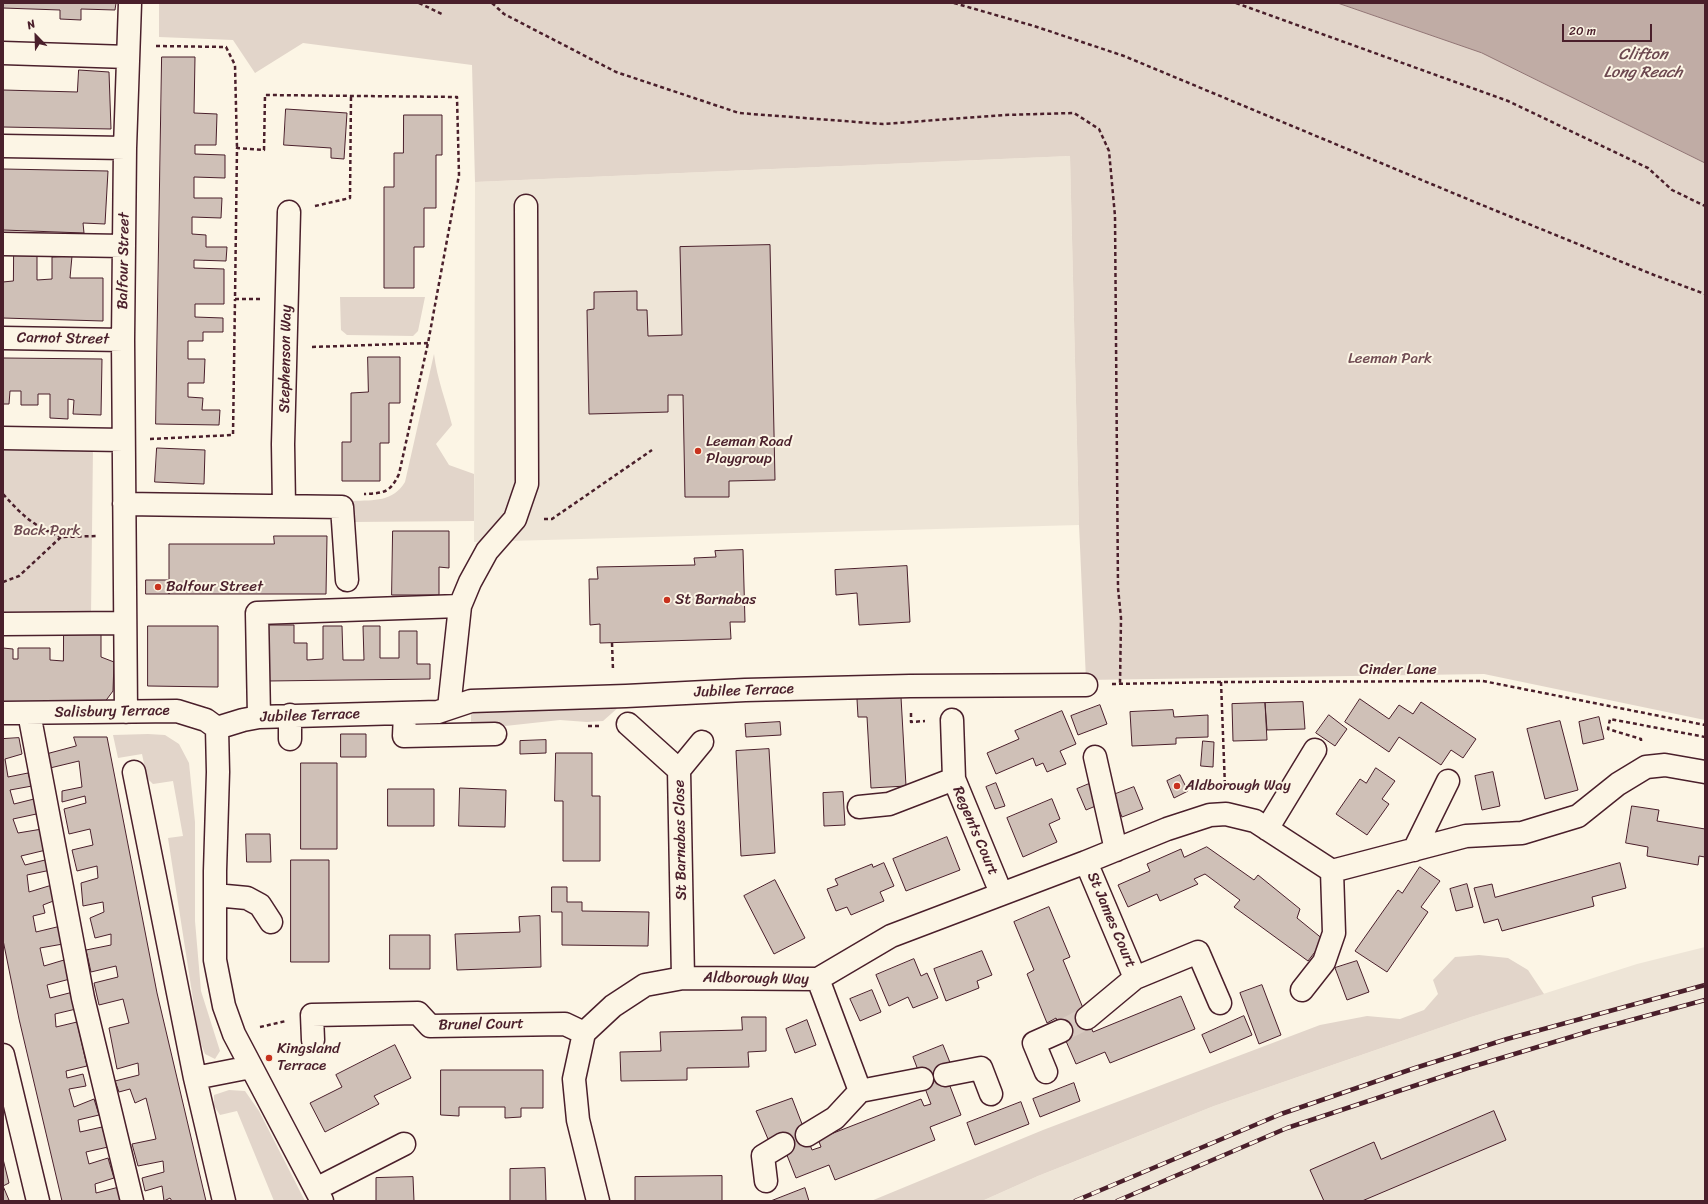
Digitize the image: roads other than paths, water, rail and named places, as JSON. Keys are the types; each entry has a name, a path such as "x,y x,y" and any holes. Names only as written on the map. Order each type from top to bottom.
{"street":[{"name":"Balfour Street","path":"126,712 123,340 125,148 130,3"},
{"path":"3,53 128,51"},
{"path":"3,146 125,148"},
{"path":"449,708 460,606 470,582 487,551 515,519 528,484 526,206"},
{"name":"Stephenson Way","path":"284,506 289,212"},
{"path":"3,244 124,246"},
{"name":"Carnot Street","path":"3,338 123,340"},
{"path":"3,438 124,440"},
{"path":"124,504 342,507 347,580"},
{"path":"259,717 258,613 460,606"},
{"path":"3,624 125,622"},
{"name":"Jubilee Terrace","path":"217,728 259,717 438,712 471,701 619,697 745,690 910,686 1086,685"},
{"name":"Salisbury Terrace","path":"3,713 177,711 206,720 217,728"},
{"path":"29,713 83,998 132,1201"},
{"path":"405,713 404,736 495,734"},
{"path":"290,715 290,739"},
{"name":"Regents Court","path":"952,720 954,779 1001,893"},
{"name":"St Barnabas Close","path":"628,724 679,770 683,978"},
{"path":"217,728 218,772 215,960 224,1006 234,1034 319,1195 404,1144"},
{"path":"679,770 702,742"},
{"path":"1267,829 1314,750"},
{"path":"1095,757 1116,850"},
{"path":"1302,990 1324,962 1334,933 1332,872 1466,836 1522,833 1578,816 1618,784 1646,767 1665,765 1705,772"},
{"path":"134,772 194,1078 224,1201"},
{"path":"859,807 889,804 954,779"},
{"path":"1414,850 1448,781"},
{"name":"Aldborough Way","path":"584,1033 613,1006 645,985 683,978 818,979 891,936 1086,862 1167,829 1210,815 1226,814 1255,821 1332,872"},
{"name":"St James Court","path":"1086,862 1135,978"},
{"path":"215,895 247,898 260,905 271,922"},
{"path":"1088,1018 1135,978 1198,952 1220,1003"},
{"path":"818,979 860,1091"},
{"name":"Brunel Court","path":"313,1040 312,1015 418,1013 430,1026 565,1024 584,1033"},
{"path":"1046,1072 1034,1043 1062,1031"},
{"path":"584,1033 574,1079 578,1120 598,1201"},
{"path":"3,1055 9,1108 35,1200"},
{"path":"194,1078 251,1067"},
{"path":"945,1075 981,1068 991,1094"},
{"path":"806,1135 835,1118 860,1091 922,1079"},
{"path":"766,1181 763,1156 783,1144"}],"water":[{"name":"Clifton Long Reach","path":"1338,3 1705,3 1705,163 1482,53"}],"tunnel":[{"path":"1061,1031 1087,1018"}],"railway":[{"path":"1075,1201 1281,1114 1415,1068 1507,1039 1705,985"},
{"path":"1117,1201 1287,1128 1468,1068 1594,1030 1705,1000"}],"place":[{"name":"Leeman Road Playgroup","path":"698,451"},
{"name":"Balfour Street","path":"158,587"},
{"name":"St Barnabas","path":"667,600"},
{"name":"Aldborough Way","path":"1177,786"},
{"name":"Kingsland Terrace","path":"269,1058"}],"park label":[{"name":"Leeman Park","path":"1390,359"},
{"name":"Back Park","path":"47,531"}]}
